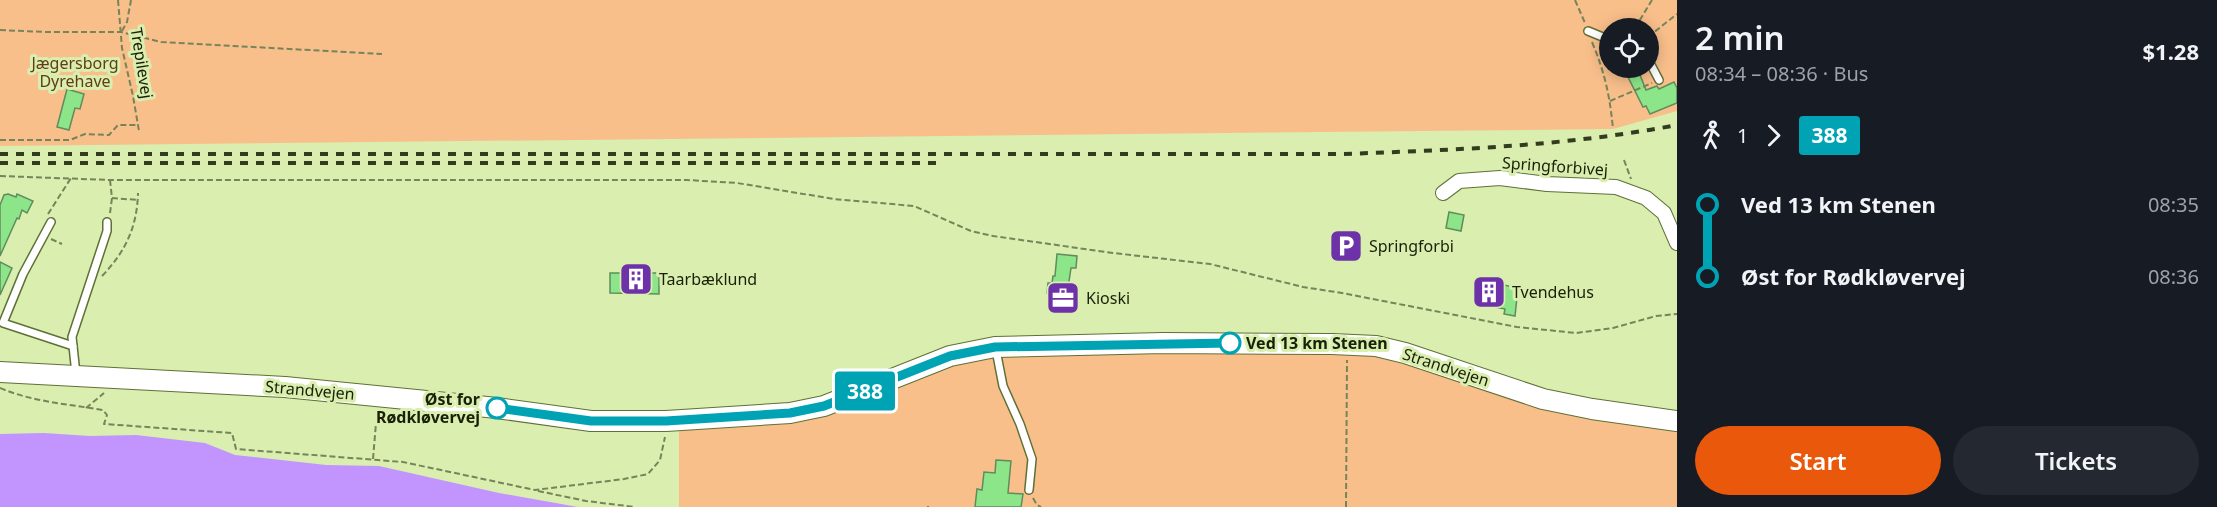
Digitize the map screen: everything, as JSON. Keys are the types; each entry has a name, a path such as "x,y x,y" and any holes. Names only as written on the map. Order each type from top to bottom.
{"main road":[{"name":"Strandvejen","path":"0,372 285,387 497,408 591,421 666,421 790,413 824,406 950,356 995,347 1163,343 1347,345 1376,346 1405,353 1543,399 1592,409 1677,421"}],"street":[{"name":"Springforbivej","path":"1443,193 1459,181 1500,178 1547,184 1616,187 1646,198 1664,213 1677,243"}],"lane":[{"path":"1588,31 1599,36"},
{"path":"51,222 23,274 3,323 73,346"},
{"path":"76,375 72,337 107,231 107,222"},
{"path":"995,347 1003,386 1032,459 1029,490"}],"path":[{"name":"Trepilevej","path":"118,0 126,67 134,96 138,131"},
{"path":"122,32 127,22 131,0"},
{"path":"1641,18 1652,0"},
{"path":"1659,28 1677,14"},
{"path":"0,30 122,32 161,42 382,54"},
{"path":"1605,78 1613,129"},
{"path":"1610,101 1659,80"},
{"path":"0,140 70,140 85,134 109,135 118,126 138,126"},
{"path":"0,176 110,180 687,180 737,183 834,199 914,206 982,234 1113,254 1210,264 1303,287 1517,327 1576,333 1613,328 1656,316 1677,314"},
{"path":"44,235 39,226 71,178"},
{"path":"107,222 112,198 110,180"},
{"path":"88,288 114,264 127,245 135,221 138,193"},
{"path":"112,198 138,200"},
{"path":"1346,507 1347,345"},
{"path":"0,388 19,396 106,411 107,419 104,424 232,433 236,449 403,462 586,501 635,507"},
{"path":"86,408 104,394"},
{"path":"535,490 648,474 660,460 665,441 666,421"},
{"path":"373,460 375,430"},
{"path":"1029,490 1037,505 1041,507"}],"green space":[{"name":"Jægersborg Dyrehave","path":"0,0 1677,0 1677,111 1613,129 0,146"},
{"path":"994,349 1383,354 1677,426 1677,507 679,507 679,429 792,419"}],"shaded area":[{"path":"44,433 90,436 136,435 205,443 235,455 326,465 379,466 499,493 578,507 0,507 0,434"}],"building":[{"path":"1628,78 1641,78 1646,90 1657,86 1659,89 1674,82 1677,88 1677,103 1650,114 1646,106 1643,107"},
{"path":"67,89 84,94 80,109 75,108 69,130 57,127"},
{"path":"17,194 33,201 27,213 22,210 19,219 17,218 0,256 0,205 4,195 16,197"},
{"path":"1449,212 1464,215 1461,231 1446,228"},
{"path":"1057,254 1077,256 1076,268 1071,268 1065,308 1058,307 1050,301 1051,294 1047,293 1048,283 1052,283 1053,276 1055,276"},
{"path":"0,262 12,268 0,295"},
{"name":"Taarbæklund","path":"610,273 659,273 659,294 610,293"},
{"path":"1484,278 1518,288 1515,316 1504,314 1505,309 1479,304"},
{"path":"996,460 1011,461 1008,493 1023,494 1021,507 975,507 977,489 982,490 984,472 995,473"}],"railway":[{"path":"0,154 1343,154 1468,149 1552,142 1677,125"},
{"path":"0,163 939,163"}],"bus line":[{"name":"388","path":"497,408 591,421 666,421 790,413 824,406 902,377 950,356 995,347 1230,343"}],"place":[{"name":"Springforbi","path":"1346,246"},
{"name":"Taarbæklund","path":"636,279"},
{"name":"Tvendehus","path":"1489,292"},
{"name":"Kioski","path":"1063,298"},
{"name":"Ved 13 km Stenen","path":"1230,343"},
{"name":"Øst for Rødkløvervej","path":"497,408"}]}
